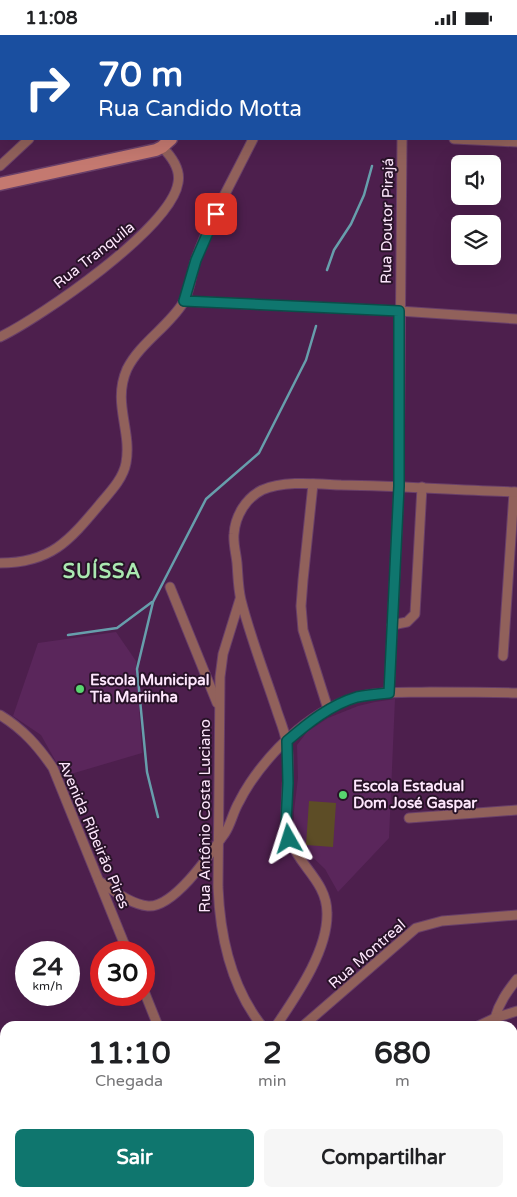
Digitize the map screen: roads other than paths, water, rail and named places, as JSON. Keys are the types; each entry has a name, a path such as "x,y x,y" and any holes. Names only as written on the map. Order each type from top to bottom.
{"street":[{"path":"0,166 27,140"},
{"path":"0,563 27,561 47,554 63,544 78,530 122,476 126,463 127,446 120,395 122,383 128,368 137,355 184,301 196,260 216,214 253,140"},
{"name":"Rua Doutor Pirajá","path":"389,693 399,486 399,311 402,140"},
{"path":"475,140 517,142"},
{"path":"0,184 156,150 166,143"},
{"name":"Rua Tranquila","path":"0,337 20,328 121,254 155,222 174,197 179,182 177,167 166,143"},
{"path":"184,301 399,311 517,319"},
{"path":"313,484 303,580 302,622 328,709"},
{"path":"279,1021 304,983 316,958 327,916 326,901 321,888 297,854 289,839 286,824 288,783 287,741 240,599 234,534 238,516 247,501 261,491 277,485 399,486 516,492 503,656"},
{"path":"392,625 407,622 415,614 422,487"},
{"path":"170,587 219,706"},
{"name":"Rua Antônio Costa Luciano","path":"240,599 223,653 220,677 219,918 225,948 235,977 246,1002 259,1021"},
{"path":"99,881 138,903 148,906 164,901 178,890 230,826 238,803 266,762 308,723 328,709 359,697 389,693 517,693"},
{"name":"Avenida Ribeirão Pires","path":"0,715 12,722 29,737 42,751 53,768 123,941"},
{"path":"409,818 517,810"},
{"name":"Rua Montreal","path":"309,1021 416,928 442,921 517,915"},
{"path":"495,1018 502,1000 517,979"},
{"path":"150,1006 156,1021"},
{"path":"489,1021 517,1011"}],"waterway":[{"path":"327,270 334,250 351,224 364,195 372,166"},
{"path":"158,817 147,772 137,669 153,602 206,499 259,453 306,360 316,326"},
{"path":"68,635 117,628 152,602"}],"place":[{"name":"Escola Municipal Tia Mariinha","path":"80,689"},
{"name":"Escola Estadual Dom José Gaspar","path":"343,795"}],"district":[{"name":"SUÍSSA","path":"102,572"}]}
